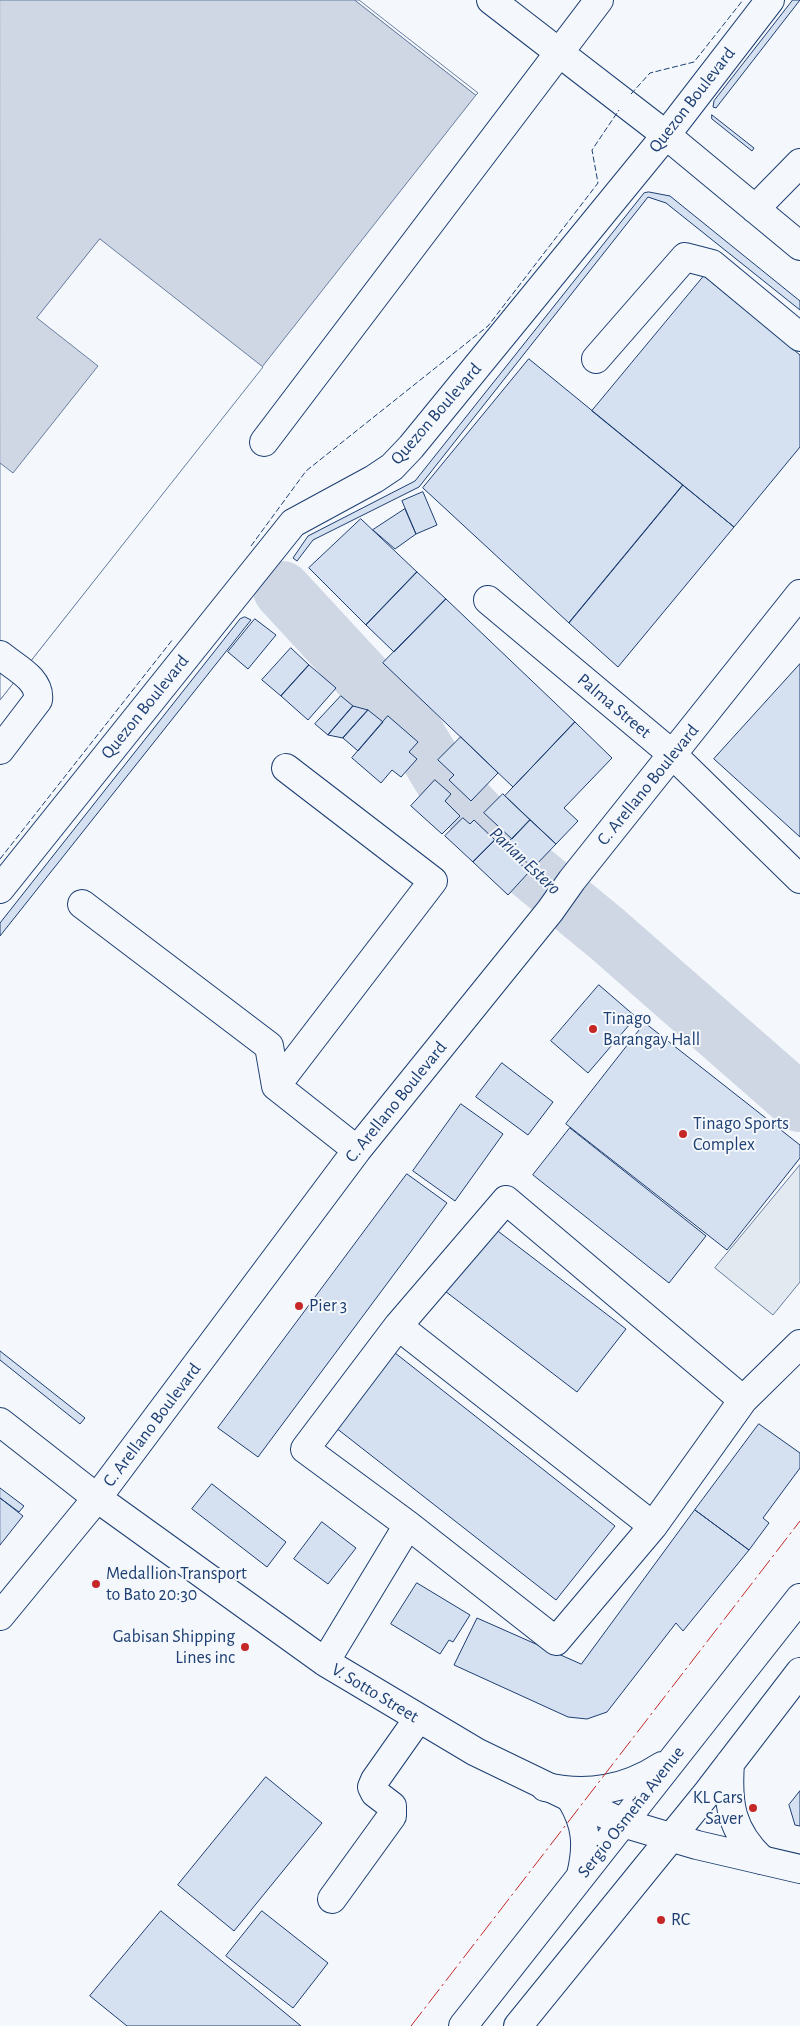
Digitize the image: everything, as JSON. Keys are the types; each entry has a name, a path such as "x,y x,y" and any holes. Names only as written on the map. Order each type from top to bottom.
{"main road":[{"path":"491,0 666,135 800,246"},
{"path":"264,442 599,0"},
{"name":"Quezon Boulevard","path":"0,889 293,522 374,479 392,467 411,447 666,135 770,0"},
{"path":"755,208 800,163"},
{"path":"596,359 684,258 712,264 800,337"},
{"name":"C. Arellano Boulevard","path":"0,1616 97,1498 356,1150 550,911 572,880 800,594"},
{"name":"Palma Street","path":"488,600 672,754 800,879"},
{"path":"0,655 32,680 39,694 38,700 0,750"},
{"path":"276,1086 432,881 286,768"},
{"path":"82,904 269,1046 276,1086 356,1150"},
{"path":"743,1400 506,1200 398,1326 305,1449 408,1525 556,1641 653,1526 743,1400 800,1344"},
{"path":"398,1326 653,1526"},
{"name":"V. Sotto Street","path":"0,1422 97,1498 326,1662 418,1719 545,1787 623,1823 671,1838 800,1869"},
{"path":"326,1662 408,1525"},
{"name":"Sergio Osmeña Avenue","path":"463,2026 800,1598"},
{"path":"518,2026 671,1838 800,1672"},
{"path":"332,1899 392,1816 392,1806 375,1793 372,1787 418,1719"},
{"path":"545,1787 584,1792 614,1789 636,1781 673,1758"},
{"path":"730,1763 729,1797 735,1824 745,1843 762,1860"},
{"path":"571,1799 582,1819 585,1833 586,1848 581,1877"}],"shaded area":[{"path":"0,0 355,0 476,95 0,700"},
{"path":"800,1165 800,1282 773,1315 715,1268"}],"pier":[{"path":"355,0 359,0 478,93 476,95"},
{"path":"100,239 263,367 0,700 0,463 13,473 98,366 37,318"}],"building":[{"path":"793,0 800,0 716,108 713,107 714,101"},
{"path":"712,115 754,148 752,151 712,119"},
{"path":"649,192 670,196 800,301 800,310 666,203 648,197 419,487 313,540 297,561 293,558 308,536 415,481 644,193"},
{"path":"704,276 800,355 800,447 734,527 592,411"},
{"path":"529,359 683,485 569,623 423,488"},
{"path":"683,485 734,527 618,667 569,623"},
{"path":"423,492 437,525 416,534 402,501"},
{"path":"405,509 416,534 395,549 373,530"},
{"path":"361,519 417,572 366,625 309,568"},
{"path":"417,572 446,599 394,652 366,625"},
{"path":"446,599 575,722 513,787 383,663"},
{"path":"245,617 251,620 0,936 0,923 240,619"},
{"path":"255,619 276,635 248,669 228,652"},
{"path":"291,648 309,665 281,696 262,680"},
{"path":"800,664 800,837 714,759"},
{"path":"309,665 336,688 308,720 281,696"},
{"path":"341,696 353,706 328,735 315,724"},
{"path":"353,706 368,710 343,738 328,735"},
{"path":"368,710 383,722 358,751 343,738"},
{"path":"388,716 418,742 409,752 417,759 401,777 392,770 381,783 352,758"},
{"path":"575,722 612,758 564,808 578,821 556,844 505,796"},
{"path":"461,737 498,773 471,801 449,780 454,775 438,760"},
{"path":"435,780 451,794 445,801 460,816 442,834 411,806"},
{"path":"503,794 530,820 512,839 484,813"},
{"path":"463,818 470,824 474,820 495,840 473,862 445,836"},
{"path":"530,820 556,844 533,868 507,844"},
{"path":"495,840 529,872 508,895 473,862"},
{"name":"Tinago Barangay Hall","path":"599,985 636,1017 588,1073 551,1041"},
{"name":"Tinago Sports Complex","path":"645,1023 800,1145 800,1158 727,1250 566,1124"},
{"path":"502,1063 553,1102 528,1135 476,1097"},
{"path":"461,1104 503,1134 455,1201 413,1171"},
{"path":"570,1128 706,1236 669,1283 533,1175"},
{"path":"407,1174 447,1203 258,1457 218,1428"},
{"path":"490,1225 626,1329 577,1392 441,1288"},
{"path":"390,1349 615,1526 556,1600 331,1424"},
{"path":"0,1351 85,1418 80,1424 0,1360"},
{"path":"759,1424 800,1453 800,1468 763,1518 769,1523 749,1550 695,1510"},
{"path":"212,1484 286,1542 267,1567 192,1509"},
{"path":"0,1488 24,1506 19,1512 0,1498"},
{"path":"0,1498 23,1516 0,1545"},
{"path":"695,1510 749,1550 683,1631 676,1623 607,1712 587,1719 568,1717 454,1665 477,1618 581,1664"},
{"path":"322,1522 356,1548 328,1584 294,1559"},
{"path":"417,1583 470,1615 453,1642 449,1640 440,1654 391,1624"},
{"path":"266,1777 322,1823 234,1931 178,1885"},
{"path":"800,1791 800,1826 795,1825 789,1805"},
{"path":"161,1911 301,2026 127,2026 90,1996"},
{"path":"262,1911 328,1963 293,2008 226,1956"}],"waterway":[{"name":"Parian Estero","path":"282,590 417,736 442,778 527,868 606,933 800,1103"}],"fence":[{"path":"631,94 650,73 694,62 743,0"},
{"path":"251,546 306,471 488,326 598,183 592,150 619,110"},
{"path":"0,859 173,639"}],"power":[{"path":"411,2026 800,1521"}],"place":[{"name":"Tinago Barangay Hall","path":"593,1029"},
{"name":"Tinago Sports Complex","path":"683,1134"},
{"name":"Pier 3","path":"299,1306"},
{"name":"Medallion Transport to Bato 20:30","path":"96,1584"},
{"name":"Gabisan Shipping Lines inc","path":"245,1647"},
{"name":"KL Cars Saver","path":"753,1808"},
{"name":"RC","path":"661,1920"}]}
